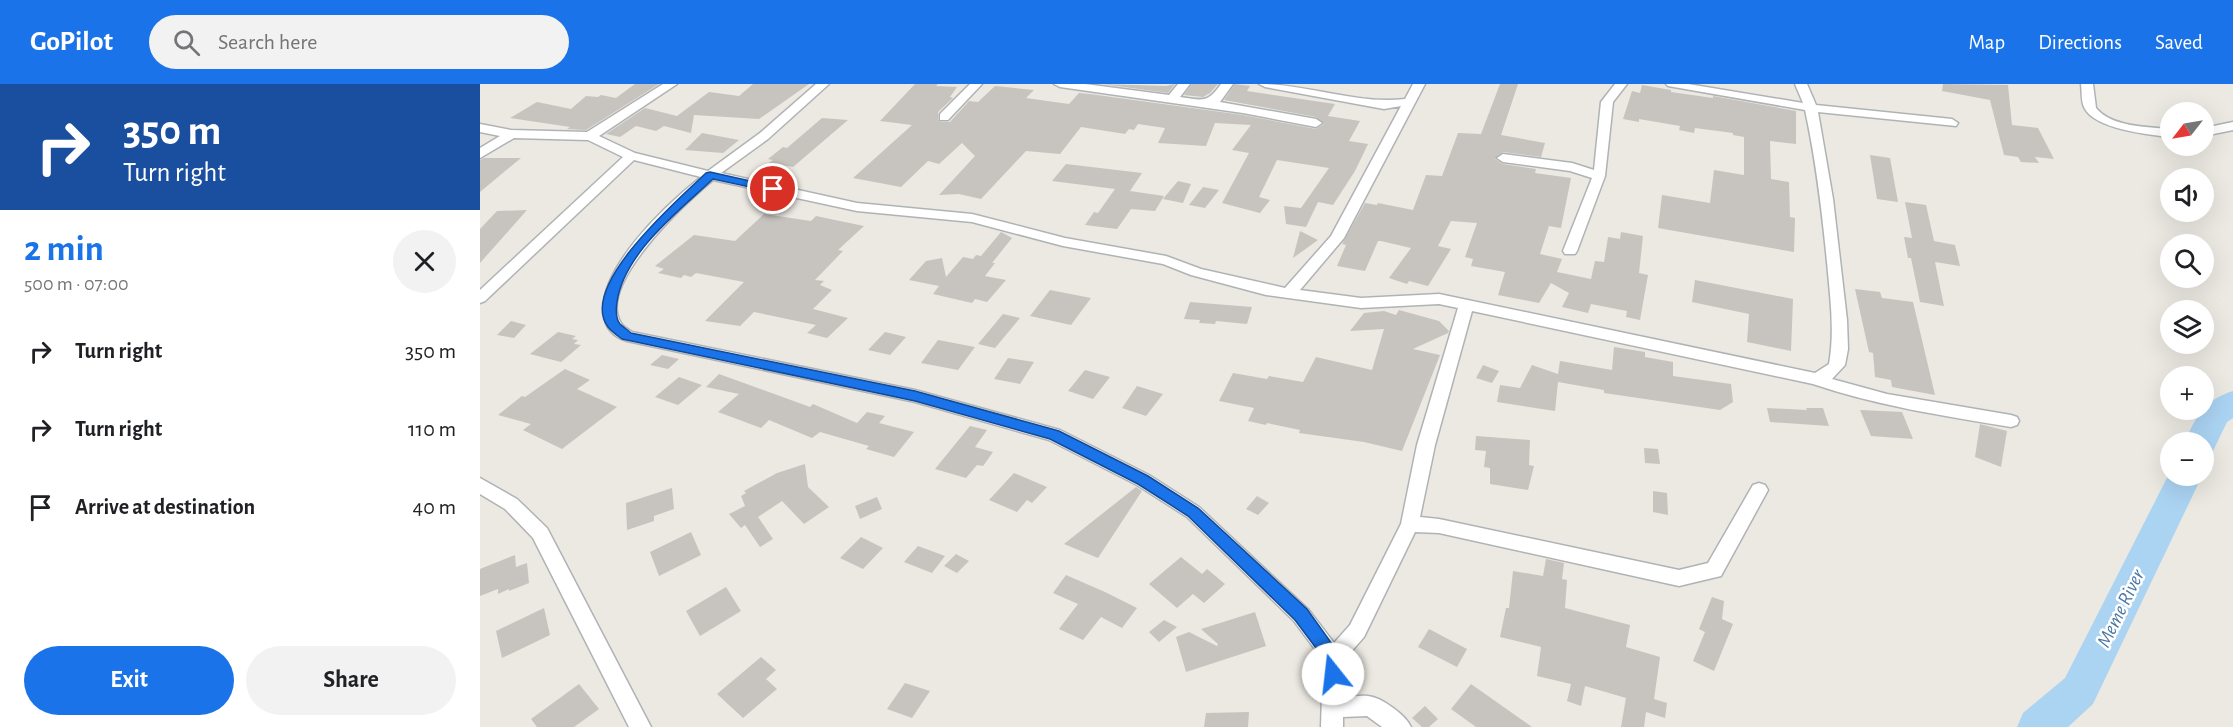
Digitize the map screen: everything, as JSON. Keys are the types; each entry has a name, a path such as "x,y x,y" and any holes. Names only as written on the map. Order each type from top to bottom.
{"street":[{"path":"590,136 671,84"},
{"path":"823,84 763,136 710,175 650,232 622,270 612,292 609,311 613,325 627,336 915,396 1054,435 1143,480 1193,512 1301,615 1333,658 1333,717 1370,706 1400,727"},
{"path":"944,117 976,84"},
{"path":"1060,84 1243,109 1316,123"},
{"path":"1172,99 1184,84"},
{"path":"1206,104 1215,101 1227,84"},
{"path":"1265,84 1384,105 1409,102"},
{"path":"1289,293 1337,238 1419,84"},
{"path":"1570,251 1599,176 1607,102 1621,84"},
{"path":"1672,84 1811,108 1952,123"},
{"path":"1801,84 1811,108 1823,174 1841,327 1839,363 1831,374 1815,379"},
{"path":"2087,84 2090,108 2096,114 2127,127 2160,132"},
{"path":"1384,105 1399,119"},
{"path":"2214,130 2233,126"},
{"path":"480,128 510,134 590,136 631,156 856,207 972,218 1021,229 1063,242 1166,260 1196,272 1289,293 1361,303 1439,299 1815,379 1851,392 1906,404 2011,421"},
{"path":"480,153 510,134"},
{"path":"480,298 631,156"},
{"path":"1503,158 1572,167 1599,176"},
{"path":"1333,658 1357,631 1410,524 1426,445 1466,305"},
{"path":"480,484 511,504 540,533 640,727"},
{"path":"1410,524 1439,526 1679,578 1714,570 1759,490"}],"building":[{"path":"635,84 659,84 586,130 567,129 570,127 510,118 537,102 571,109 586,96 601,95 616,98"},
{"path":"753,84 809,84 759,119 694,115 691,133 664,126 656,131 636,126 620,137 606,134 645,108 677,116 709,92 739,96"},
{"path":"915,84 957,87 950,97 953,98 938,112 940,122 950,122 969,101 978,102 995,86 1034,90 1026,98 1069,104 1079,93 1243,115 1316,129 1324,124 1316,117 1224,100 1235,84 1250,86 1247,91 1335,104 1328,116 1360,121 1349,141 1368,144 1355,171 1333,205 1318,202 1306,227 1286,224 1284,206 1301,208 1329,168 1277,160 1259,197 1270,200 1260,213 1222,203 1249,153 1232,150 1251,125 1215,123 1206,146 1158,143 1165,128 1138,124 1134,130 1129,129 1125,134 1081,127 1060,154 1026,151 981,199 959,194 939,195 975,156 962,143 939,164 928,161 901,187 853,178 912,125 880,121"},
{"path":"1102,84 1166,86 1175,84 1168,93"},
{"path":"1192,84 1218,84 1203,97 1184,95"},
{"path":"1500,84 1518,84 1501,135 1545,143 1541,157 1503,152 1495,159 1503,164 1536,169 1535,173 1571,178 1561,228 1549,226 1540,254 1562,259 1557,272 1591,279 1595,261 1604,262 1608,237 1620,239 1621,232 1643,236 1639,273 1648,275 1640,320 1626,317 1627,311 1591,304 1588,313 1562,307 1569,293 1551,283 1539,303 1498,295 1505,272 1471,266 1473,259 1465,257 1477,223 1451,221 1438,246 1451,249 1428,286 1409,281 1407,284 1389,278 1411,248 1381,241 1378,241 1365,271 1337,266 1346,245 1342,244 1365,203 1377,205 1378,203 1413,210 1426,175 1442,176 1458,133 1481,134"},
{"path":"1943,84 2008,85 2012,125 2038,128 2054,159 2035,157 2039,163 2021,162 2018,157 2004,155 1990,100 1942,91"},
{"path":"1642,85 1671,90 1671,92 1713,98 1713,96 1796,111 1796,144 1770,141 1771,179 1789,182 1790,217 1795,218 1794,252 1658,228 1662,195 1710,203 1714,170 1744,175 1744,137 1733,135 1733,133 1695,128 1694,133 1679,130 1680,126 1639,119 1639,122 1623,119 1632,91 1640,93"},
{"path":"822,118 848,120 793,167 769,163 773,160 768,159 783,147 787,148"},
{"path":"702,133 739,140 723,153 685,150"},
{"path":"1870,155 1890,158 1898,202 1877,199"},
{"path":"484,158 521,158 480,192 480,160"},
{"path":"1066,164 1142,173 1130,191 1164,196 1155,211 1131,209 1117,229 1085,225 1094,212 1098,213 1115,189 1052,181"},
{"path":"1178,181 1191,184 1183,203 1163,199"},
{"path":"1203,187 1219,190 1205,208 1189,205"},
{"path":"1905,202 1926,205 1934,241 1955,245 1960,266 1935,262 1944,306 1920,302 1904,237 1912,238"},
{"path":"527,210 480,263 480,229 497,211"},
{"path":"764,214 811,221 816,216 864,226 838,250 843,251 815,280 824,281 820,285 832,290 813,309 848,318 827,338 807,333 816,325 754,312 740,326 705,321 744,282 696,273 691,277 684,275 681,278 658,273 664,269 655,266 694,235 735,241"},
{"path":"1300,231 1318,240 1293,258"},
{"path":"1001,232 1012,238 992,263 995,263 985,276 1006,280 987,302 975,299 972,303 933,294 939,286 909,280 926,261 942,258 946,277 963,257 973,259 976,255 981,256"},
{"path":"1695,280 1793,299 1791,351 1747,342 1749,314 1692,302"},
{"path":"1855,289 1880,292 1882,298 1913,302 1935,395 1892,387 1891,380 1875,377 1873,353 1869,352"},
{"path":"1050,290 1091,298 1071,325 1030,316"},
{"path":"1190,302 1252,307 1247,324 1216,321 1215,324 1199,323 1200,320 1184,319"},
{"path":"1399,310 1439,321 1449,331 1413,349 1440,355 1402,451 1364,442 1299,433 1300,430 1248,421 1254,408 1219,401 1233,373 1303,382 1316,357 1372,370 1384,329 1350,331 1364,313 1384,311 1396,315"},
{"path":"1003,314 1020,318 995,348 978,344"},
{"path":"511,321 526,325 514,338 497,335"},
{"path":"558,332 576,336 572,339 578,340 574,344 581,345 561,362 530,354"},
{"path":"885,332 906,337 890,355 868,350"},
{"path":"938,340 975,347 958,370 921,363"},
{"path":"1614,347 1645,352 1645,357 1673,362 1673,376 1731,384 1733,402 1720,410 1604,393 1604,390 1558,382 1555,411 1497,402 1500,385 1520,388 1532,365 1558,374 1560,361 1612,370"},
{"path":"662,355 679,359 668,369 650,365"},
{"path":"1008,358 1034,362 1020,384 994,379"},
{"path":"1483,365 1499,371 1492,383 1476,378"},
{"path":"565,369 590,380 577,389 617,407 562,449 523,430 531,424 498,415 522,396 525,397"},
{"path":"1085,370 1110,377 1093,399 1068,391"},
{"path":"719,374 810,407 813,404 857,423 867,412 885,416 879,423 914,432 894,457 866,449 869,446 820,432 812,438 769,420 761,428 718,412 739,394 706,387"},
{"path":"679,377 702,385 678,405 655,397"},
{"path":"1137,386 1163,394 1146,416 1122,408"},
{"path":"1767,408 1807,410 1806,408 1823,408 1829,426 1770,422"},
{"path":"1860,410 1902,412 1913,439 1871,436"},
{"path":"1980,424 2007,431 2001,467 1975,457"},
{"path":"970,426 987,430 975,447 993,452 983,466 977,465 966,478 935,469"},
{"path":"1476,436 1530,440 1529,465 1534,466 1528,490 1490,484 1490,468 1484,467 1486,451 1475,450"},
{"path":"1644,448 1658,449 1660,464 1645,463"},
{"path":"805,464 808,487 829,507 804,524 782,501 758,517 773,539 760,547 745,525 741,528 729,514 745,506 741,496 746,493 744,491 777,473"},
{"path":"1014,473 1047,487 1032,503 1027,500 1017,512 989,500"},
{"path":"1136,487 1142,491 1098,558 1064,544"},
{"path":"672,488 674,509 654,516 654,521 627,530 626,503"},
{"path":"1653,491 1667,493 1668,515 1653,512"},
{"path":"1257,496 1269,503 1258,515 1246,509"},
{"path":"877,497 882,509 860,519 855,506"},
{"path":"691,532 701,555 659,576 650,552"},
{"path":"861,537 883,548 863,569 840,558"},
{"path":"918,546 945,556 932,573 904,562"},
{"path":"956,554 969,561 957,573 944,566"},
{"path":"515,555 516,567 527,563 529,583 498,594 498,589 480,596 480,569"},
{"path":"1181,557 1202,574 1207,569 1225,584 1204,603 1193,594 1177,608 1149,584"},
{"path":"1546,559 1564,563 1562,579 1567,580 1565,608 1630,625 1626,647 1660,657 1654,699 1667,703 1665,718 1646,712 1644,727 1621,727 1626,698 1585,686 1581,706 1567,701 1571,684 1537,676 1541,647 1500,637 1506,608 1509,608 1513,571 1543,576"},
{"path":"1066,575 1137,608 1122,628 1101,617 1083,640 1059,629 1078,604 1053,593"},
{"path":"726,587 741,611 700,636 686,611"},
{"path":"1712,597 1724,601 1722,619 1733,624 1714,671 1693,661 1705,632 1699,629"},
{"path":"544,608 550,635 502,658 496,631"},
{"path":"1255,612 1266,646 1186,672 1176,637 1189,632 1217,646 1218,644 1201,629"},
{"path":"1164,620 1177,627 1159,642 1149,632"},
{"path":"1429,629 1467,649 1457,667 1418,647"},
{"path":"761,657 776,670 766,679 777,689 743,718 717,694"},
{"path":"905,683 930,691 912,718 887,709"},
{"path":"579,684 599,709 574,727 537,727 531,719"},
{"path":"1471,684 1532,727 1476,727 1451,709"},
{"path":"1425,706 1438,719 1429,727 1422,727 1412,718"},
{"path":"1249,712 1248,727 1204,727 1206,713"}],"waterway":[{"name":"Meme River","path":"2206,432 2215,414 2233,402"},
{"name":"Meme River","path":"2038,727 2079,691 2180,486"}],"route":[{"path":"773,189 710,175 650,232 622,270 612,292 609,311 613,325 627,336 915,396 1054,435 1143,480 1193,512 1301,615 1333,658 1333,674"}]}
